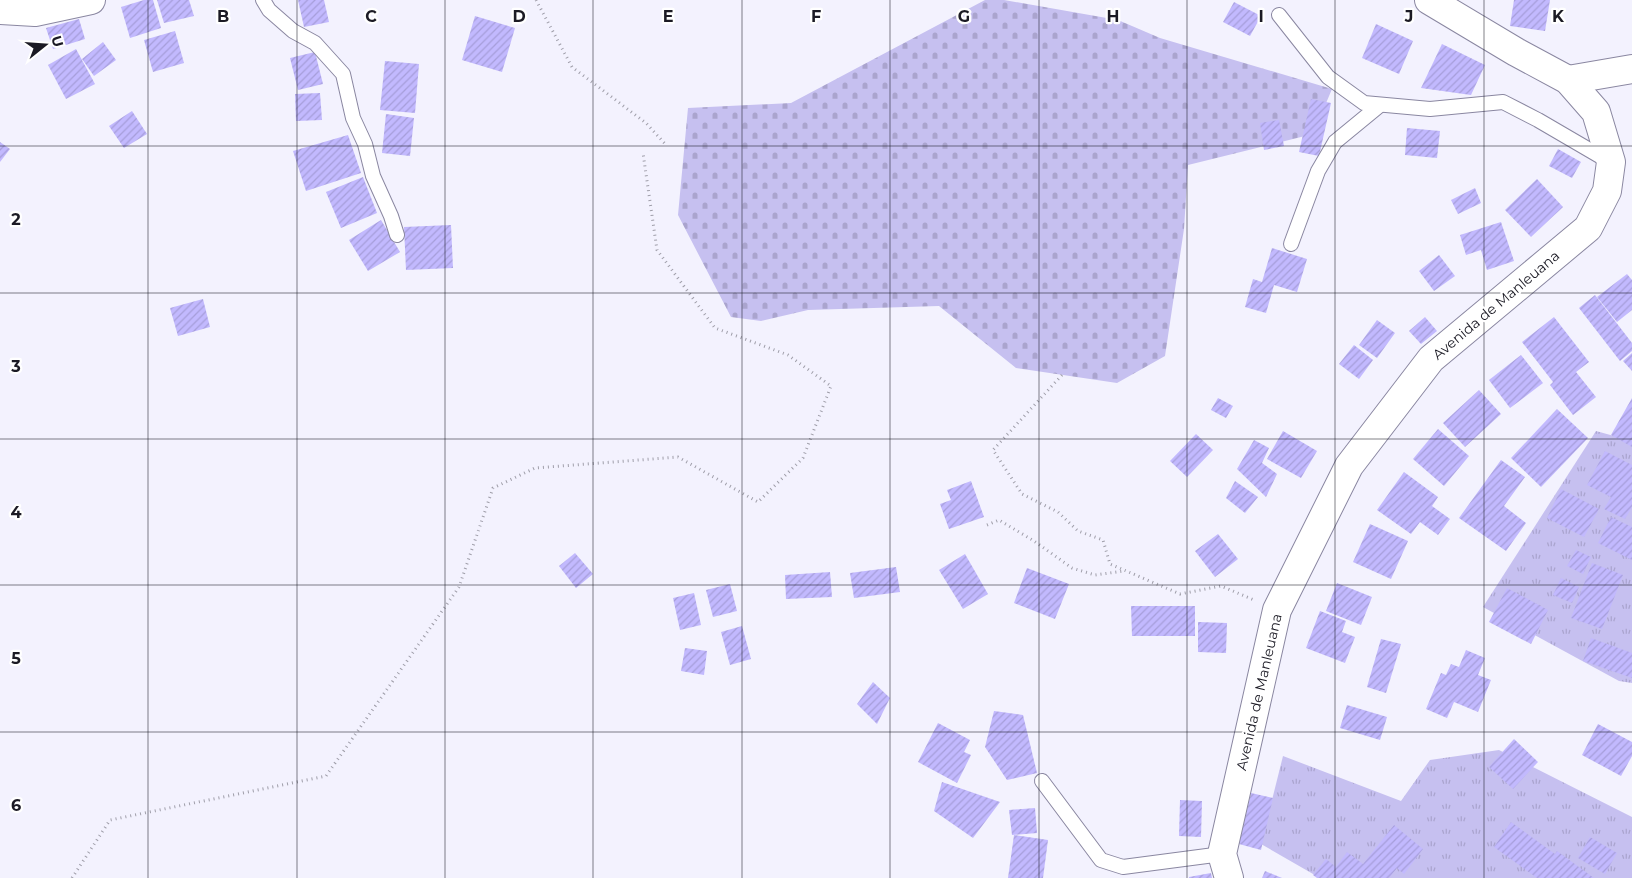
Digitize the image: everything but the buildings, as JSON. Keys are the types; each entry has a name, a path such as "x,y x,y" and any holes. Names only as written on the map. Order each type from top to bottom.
{"street":[{"path":"0,10 36,12 91,0"},
{"name":"Avenida de Manleuana","path":"1226,866 1277,610 1349,466 1431,359 1588,228 1607,191 1610,162 1596,112 1568,80 1516,52 1429,0"},
{"path":"1568,80 1632,69"}],"lane":[{"path":"263,0 269,10 293,31 315,43 343,74 353,118 365,144 373,176 391,216 397,235"},
{"path":"1279,15 1328,77 1364,103 1430,109 1503,102 1610,162"},
{"path":"1291,244 1318,171 1335,142 1380,105"},
{"path":"1042,780 1101,860 1123,867 1226,866"}],"path":[{"path":"536,0 572,67 646,123 667,146"},
{"path":"72,878 110,820 326,776 459,587 493,488 535,468 678,457 758,502 803,458 831,386 788,355 715,328 657,250 643,153"},
{"path":"1062,375 993,450 1022,494 1058,512 1078,531 1103,540 1110,564 1180,594 1221,586 1277,610"},
{"path":"987,525 999,520 1034,541 1072,568 1095,575 1124,570"}],"green space":[{"path":"985,0 1004,0 1118,20 1160,38 1332,89 1313,134 1188,165 1184,229 1165,356 1117,383 1016,368 939,306 808,310 761,321 731,317 678,215 688,108 791,103"},
{"path":"1596,431 1632,441 1632,683 1619,681 1483,607"},
{"path":"1499,750 1632,817 1632,878 1320,878 1261,844 1283,756 1401,801 1430,760"}]}
